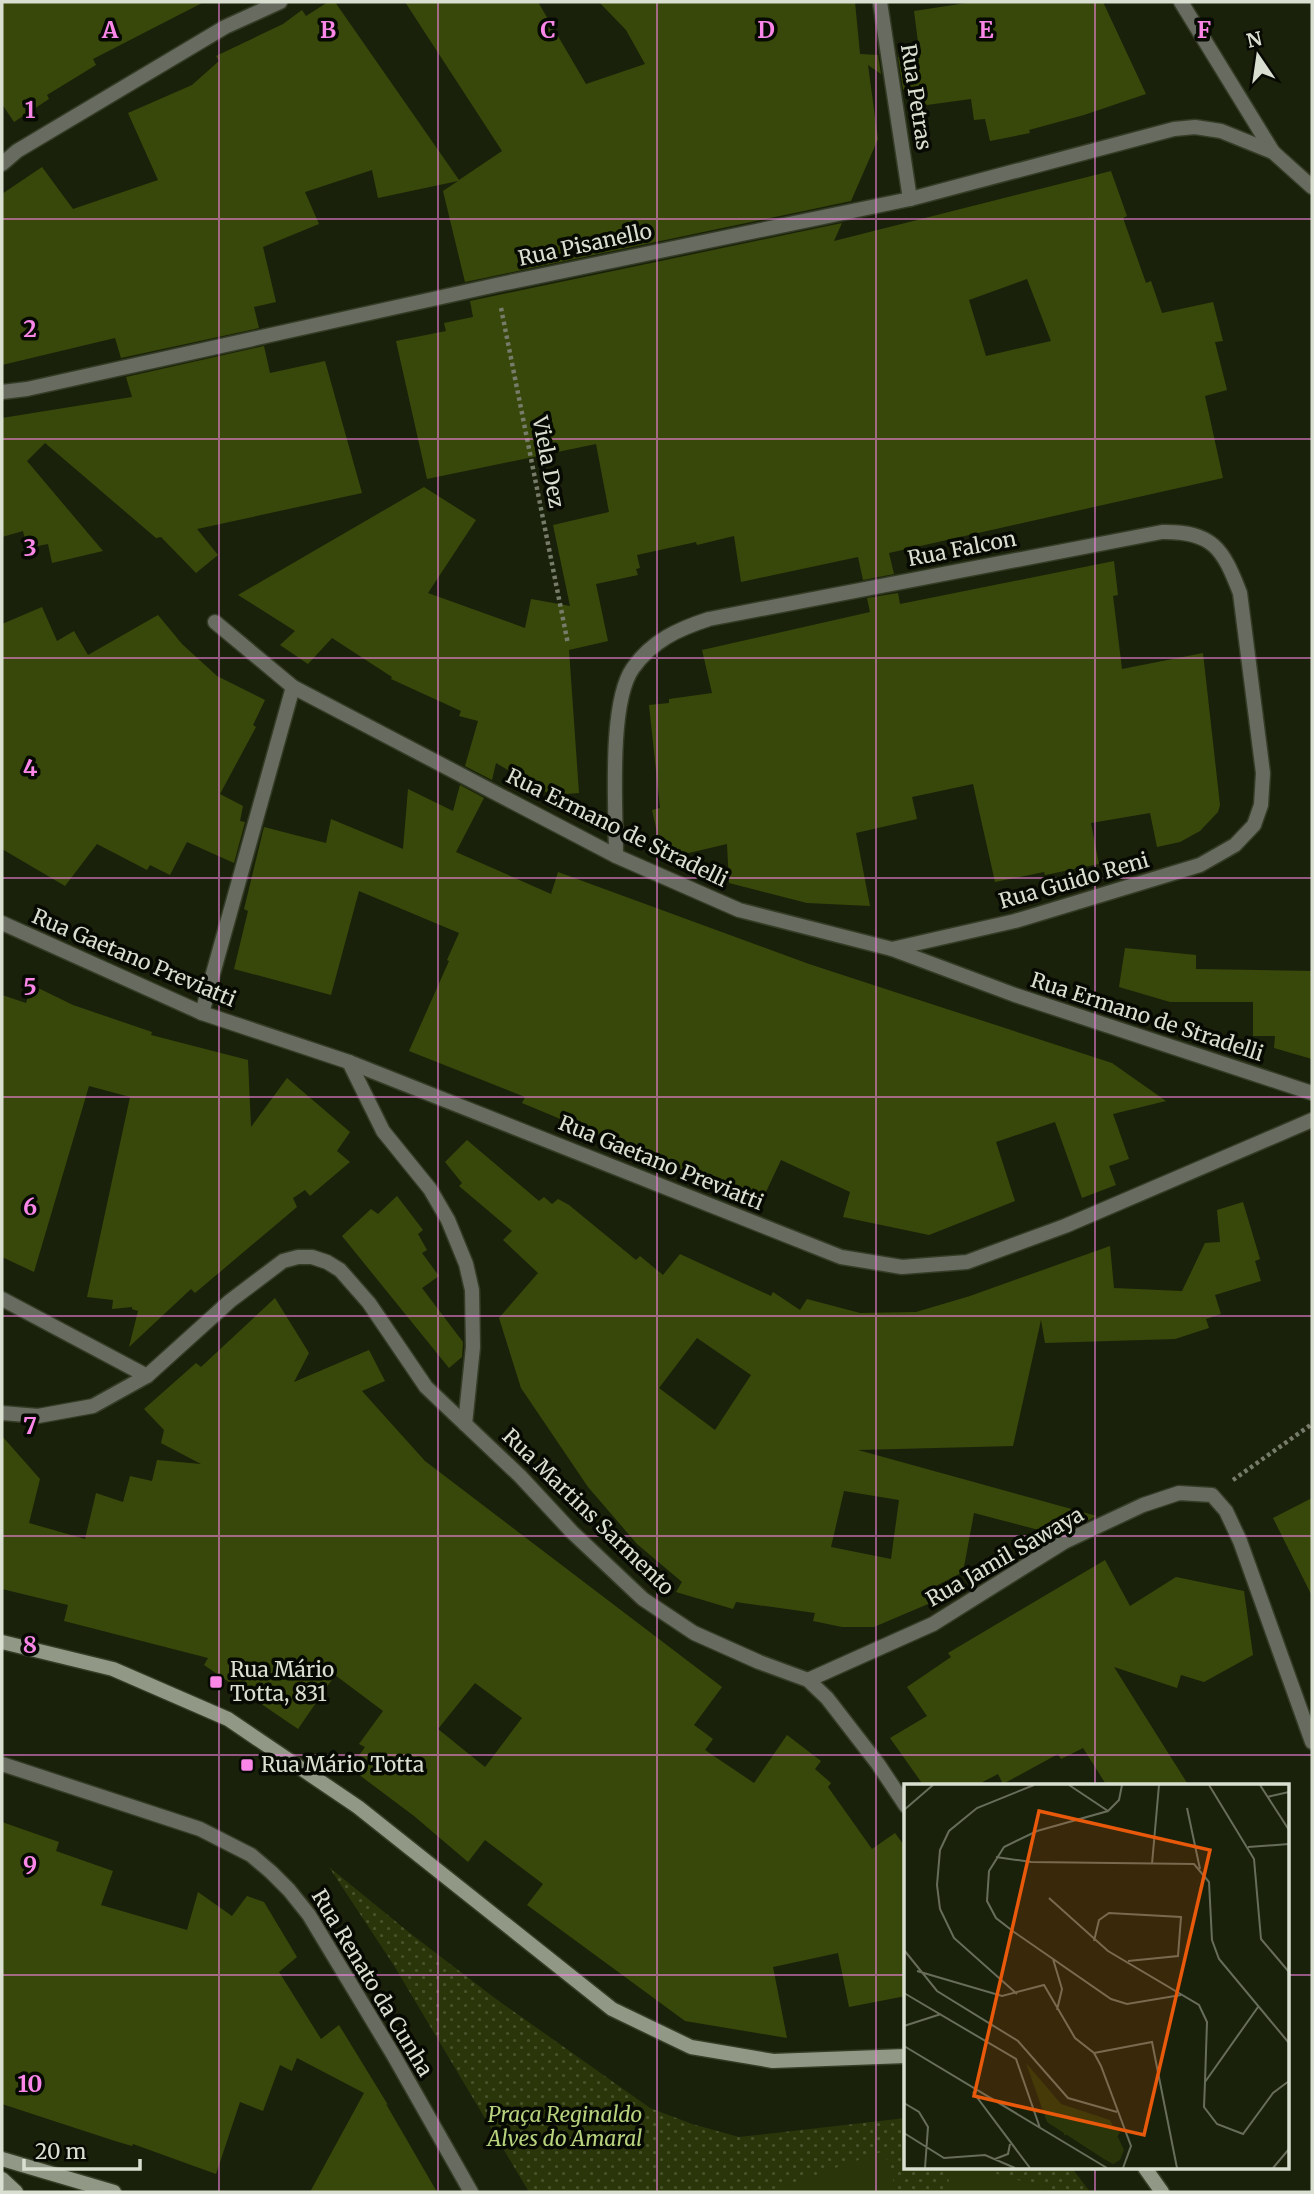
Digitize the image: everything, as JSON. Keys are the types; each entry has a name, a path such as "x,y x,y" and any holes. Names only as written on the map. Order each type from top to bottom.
{"street":[{"path":"2,163 17,151 225,27 280,2"},
{"name":"Rua Petras","path":"880,2 910,199"},
{"path":"1181,2 1273,152 1312,187"},
{"name":"Rua Pisanello","path":"2,392 910,199 1174,129 1195,127 1221,131 1273,152"},
{"name":"Rua Falcon","path":"615,856 617,743 621,697 632,669 652,648 677,629 709,619 1162,532 1187,531 1210,540 1230,567 1240,593 1263,773 1261,805 1254,825"},
{"name":"Rua Ermano de Stradelli","path":"215,622 293,687 615,856 739,910 892,949 1015,995 1312,1093"},
{"path":"202,1013 293,687"},
{"name":"Rua Guido Reni","path":"892,949 1015,921 1200,865 1235,845 1254,825"},
{"name":"Rua Gaetano Previatti","path":"2,923 202,1013 349,1062 841,1256 902,1267 967,1262 1065,1226 1312,1120"},
{"path":"349,1062 383,1131 430,1189 448,1220 466,1264 472,1290 474,1347 465,1424"},
{"name":"Rua Martins Sarmento","path":"2,1413 38,1416 93,1406 147,1376 262,1275 283,1261 298,1256 312,1256 327,1262 347,1278 369,1303 426,1387 643,1599 694,1633 808,1680 827,1698 878,1763 904,1803"},
{"path":"2,1299 147,1376"},
{"name":"Rua Jamil Sawaya","path":"808,1680 933,1623 1064,1542 1143,1505 1179,1493 1212,1495"},
{"path":"1212,1495 1226,1511 1240,1541 1312,1742"},
{"path":"2,1642 113,1669 228,1719 358,1807 612,2009 691,2047 773,2061 904,2056"},
{"name":"Rua Renato da Cunha","path":"2,1764 201,1829 251,1854 271,1871 309,1915 394,2056 471,2192"},
{"path":"2,2159 114,2192"},
{"path":"1146,2170 1162,2192"},
{"path":"2,2179 16,2192"}],"path":[{"name":"Viela Dez","path":"496,285 568,644"},
{"path":"1212,1495 1312,1424"}],"green space":[{"name":"Praça Reginaldo Alves do Amaral","path":"329,1867 496,1999 650,2108 692,2124 739,2137 904,2118 904,2170 1074,2170 1090,2192 529,2192 393,1964"},
{"path":"884,2151 897,2192 767,2192"},
{"path":"952,2170 983,2170 1060,2192 945,2192"}],"building":[{"path":"2,2 204,2 93,59 96,65 47,95 49,99 14,122 2,104"},
{"path":"328,2 335,2 459,180 502,151 405,2 538,2 586,84 645,64 626,30 599,2 855,2 860,54 878,55 881,74 868,65 878,139 851,201 465,282 443,191 458,181 378,198 372,170 305,192 319,224 263,247 276,302 254,307 259,328 121,358 115,338 2,365 2,194 42,167 73,209 158,180 128,113 192,85 219,61 216,56 283,24 302,10 306,16"},
{"path":"973,2 1103,2 1146,94 1029,130 1030,133 990,141 985,119 974,120 971,99 927,105 903,89 898,57 920,58 914,11"},
{"path":"1111,171 1127,216 1123,218 1146,283 1151,281 1162,313 1213,302 1223,341 1215,342 1227,390 1205,396 1223,478 889,553 894,574 863,580 858,557 741,582 734,536 637,555 640,568 636,569 638,575 596,584 608,641 569,650 579,793 551,795 496,763 492,780 465,766 478,721 459,716 461,711 391,679 392,677 332,638 308,664 280,645 295,631 238,595 424,487 476,520 428,593 525,628 531,599 570,606 553,525 609,512 596,444 427,479 396,341 446,331 444,323 473,317 470,301 842,223 834,241","holes":["1027,279 1051,341 986,356 969,300"]},
{"path":"264,346 270,373 325,361 362,493 197,529 218,555 196,573 161,537 156,538 45,443 27,461 103,551 52,563 48,544 27,548 23,531 2,537 2,418 132,397 126,377"},
{"path":"1114,561 1118,595 1113,596 1122,669 1203,653 1220,805 1218,812 1200,831 1180,842 1157,847 1150,813 1091,823 1099,864 995,882 973,784 912,797 917,819 856,833 870,906 807,903 729,883 727,844 663,859 652,810 660,808 649,705 669,703 669,699 712,693 702,650 870,612 867,598 898,593 900,604"},
{"path":"42,607 57,641 74,631 88,655 158,615 182,644 217,676 265,700 253,725 256,727 220,794 243,806 240,821 245,822 234,863 187,842 170,875 150,865 147,870 97,844 65,886 2,849 2,624"},
{"path":"460,785 484,798 456,852 551,894 558,872 809,964 1112,1063 1166,1101 1113,1114 1129,1159 1109,1166 1116,1185 1082,1198 1055,1122 996,1142 1015,1201 929,1235 843,1217 850,1192 781,1160 763,1198 707,1180 522,1103 525,1097 409,1051 459,933 359,891 331,995 234,969 248,911 244,909 264,827 326,843 331,819 403,849 408,789 453,811"},
{"path":"1125,948 1196,955 1196,969 1312,971 1312,1059 1274,1048 1275,1036 1253,1036 1253,1002 1170,1002 1119,987"},
{"path":"32,985 73,1005 152,1032 151,1035 248,1060 251,1127 287,1078 350,1132 337,1151 350,1162 310,1196 305,1190 293,1198 297,1207 195,1293 191,1289 129,1347 138,1311 132,1307 112,1309 113,1300 87,1297 130,1097 89,1086 34,1272 2,1257 2,995 26,1003"},
{"path":"467,1140 539,1201 544,1197 552,1204 558,1199 569,1205 636,1260 640,1256 663,1275 680,1254 771,1296 773,1292 800,1310 807,1299 860,1313 916,1312 970,1296 1110,1246 1114,1288 1182,1291 1205,1243 1220,1242 1217,1210 1243,1202 1260,1259 1255,1261 1261,1281 1215,1295 1221,1314 1206,1319 1209,1328 1175,1339 1045,1343 1041,1320 1013,1446 858,1450 1097,1516 1058,1535 974,1513 963,1572 930,1589 928,1604 874,1627 842,1627 813,1621 815,1613 736,1602 733,1609 676,1592 682,1582 637,1544 588,1487 521,1388 499,1318 538,1273 503,1240 512,1231 459,1186 462,1183 445,1162","holes":["697,1338 751,1375 715,1430 659,1388","844,1491 899,1500 891,1559 831,1547"]},
{"path":"397,1196 423,1230 418,1234 427,1250 422,1253 439,1276 422,1288 463,1342 462,1357 449,1368 342,1236 371,1209 378,1214"},
{"path":"275,1298 309,1353 294,1382 369,1350 385,1381 362,1391 425,1461 722,1687 694,1725 713,1739 705,1750 754,1783 787,1735 821,1761 815,1769 831,1783 828,1787 872,1849 895,1833 904,1845 904,1996 849,2007 838,1953 773,1967 787,2038 685,2021 527,1905 543,1884 485,1840 468,1862 414,1816 350,1768 365,1747 359,1744 383,1711 335,1675 298,1729 204,1665 208,1658 64,1621 68,1605 2,1589 2,1436 40,1479 29,1523 85,1539 96,1493 123,1502 130,1476 152,1481 157,1460 201,1464 161,1443 164,1430 144,1409 196,1363 201,1367","holes":["475,1683 522,1718 485,1767 438,1729"]},
{"path":"1312,1498 1312,1596 1273,1518"},
{"path":"1105,1560 1130,1606 1176,1577 1244,1591 1253,1655 1204,1682 1181,1675 1177,1688 1114,1667 1188,1784 1106,1784 1083,1748 1061,1759 1058,1754 1003,1784 998,1774 979,1784 923,1784 890,1738 927,1716 907,1687 951,1657 948,1653"},
{"path":"2,1822 59,1842 56,1851 113,1871 101,1905 187,1930 198,1892 232,1916 247,1896 264,1902 297,1957 279,1972 321,2039 339,2025 437,2192 310,2192 364,2093 297,2058 292,2071 280,2065 263,2111 240,2102 216,2174 133,2144 132,2146 115,2141 2,2104"}],"place":[{"name":"Rua Mário Totta, 831","path":"216,1682"},
{"name":"Rua Mário Totta","path":"247,1765"}]}
